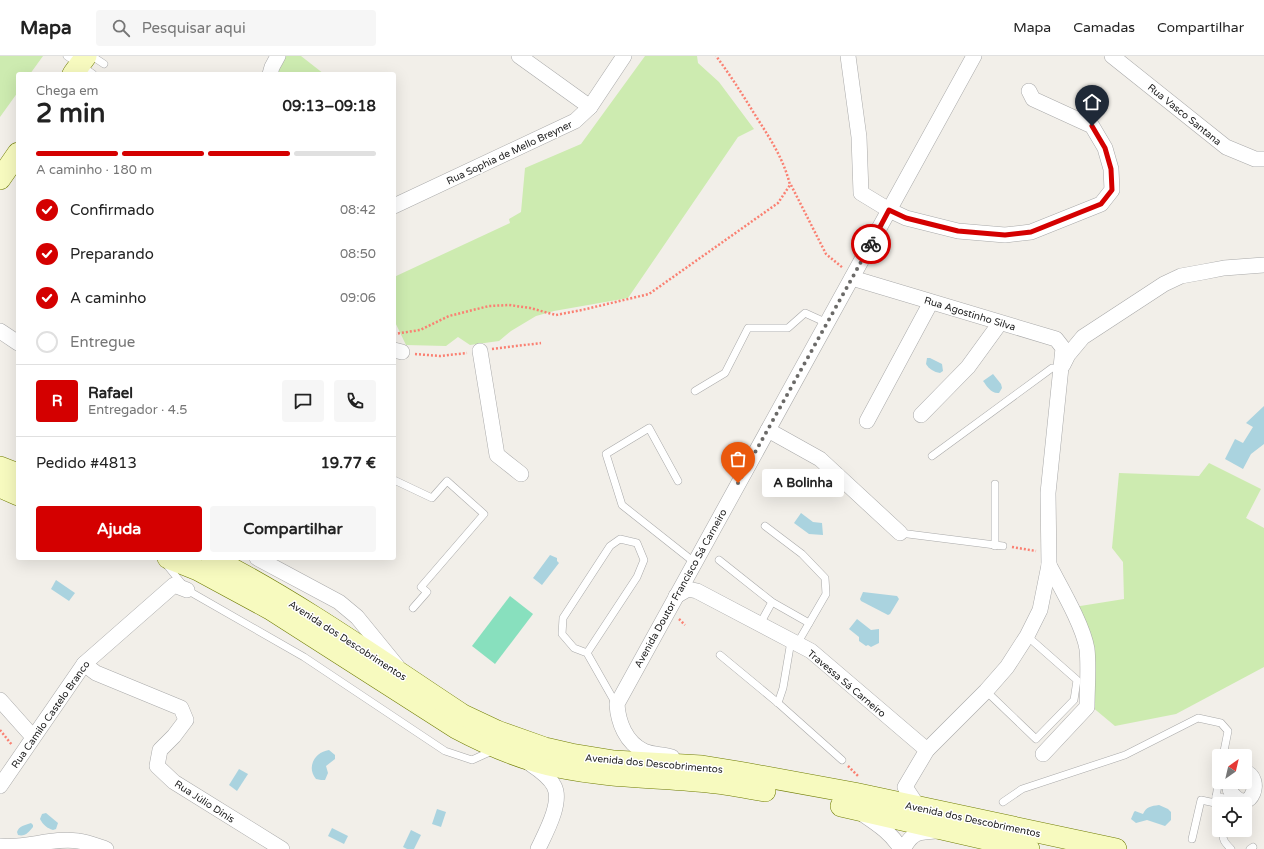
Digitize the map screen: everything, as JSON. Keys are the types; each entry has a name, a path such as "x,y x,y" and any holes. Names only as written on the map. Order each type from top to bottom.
{"main road":[{"path":"0,164 16,141"},
{"path":"0,179 16,156"},
{"path":"0,467 16,473"},
{"path":"0,487 16,494"},
{"name":"Avenida dos Descobrimentos","path":"173,560 198,570 270,609 456,728 484,743 518,756 556,767 606,775 717,783 854,808 1029,849"},
{"name":"Avenida dos Descobrimentos","path":"216,560 264,586 463,715 488,728 545,748 614,761 702,766 739,772 846,792 1116,849"}],"street":[{"path":"271,72 278,56"},
{"path":"519,56 590,107"},
{"path":"848,56 859,137 861,193 889,210 906,218 958,231 1005,235 1031,232 1101,204 1112,190 1111,169 1105,148 1092,126 1033,99 1029,91"},
{"name":"Avenida Doutor Francisco Sá Carneiro","path":"616,704 974,56"},
{"name":"Rua Vasco Santana","path":"1112,56 1226,147 1256,159 1264,159"},
{"name":"Rua Sophia de Mello Breyner","path":"396,205 576,121 590,107 624,57"},
{"path":"1061,369 1068,355 1083,337 1164,284 1181,276 1202,272 1224,268 1264,265"},
{"name":"Rua Agostinho Silva","path":"852,278 1056,339 1063,348 1048,493 1050,559"},
{"path":"867,421 931,302"},
{"path":"921,415 968,367 1000,323"},
{"path":"0,330 16,342"},
{"path":"480,351 497,456 521,474"},
{"path":"768,430 820,459 900,533"},
{"path":"919,808 905,787 927,750 1007,667 1040,610 1050,559"},
{"path":"1043,754 1087,707 1086,648 1081,631 1050,559"},
{"path":"261,560 339,602 357,617 405,676"},
{"name":"Rua Camilo Castelo Branco","path":"0,786 84,664 174,585 187,590"},
{"name":"Travessa Sá Carneiro","path":"676,596 688,589 697,591 811,651 927,750"},
{"name":"Rua Júlio Dinis","path":"84,664 96,673 181,708 186,720 174,736 160,750 157,766 174,782 282,849"},
{"path":"0,700 33,737"},
{"path":"616,704 622,728 628,738 644,751 666,755 702,766"},
{"path":"518,756 545,774 555,787 556,800 552,819 538,849"},
{"path":"1231,795 1243,801 1250,800 1254,797 1258,790 1262,788 1254,775 1252,774"},
{"path":"854,808 880,826 894,838 902,849 909,840 920,832 945,830"},
{"path":"0,846 12,847 60,840 79,841 104,849"}],"lane":[{"path":"695,391 725,374 748,328 788,328 805,313 827,323"},
{"path":"932,456 1052,368 1061,369"},
{"path":"678,481 649,428 606,454 622,505 694,562"},
{"path":"396,481 432,498 448,481 484,514 421,587 426,592 413,608"},
{"path":"995,484 995,546"},
{"path":"765,526 802,554 825,578 826,594 794,643 778,703"},
{"path":"900,533 1003,546"},
{"path":"587,653 637,577 644,560 637,543 620,539 610,546 563,618 562,634 574,648 587,653 616,704"},
{"path":"163,560 187,590 304,657 445,751 472,760 498,748"},
{"path":"719,560 772,602 809,622"},
{"path":"760,624 772,602"},
{"path":"986,690 1036,739 1074,700 1077,680 1026,636"},
{"path":"720,654 842,760"},
{"path":"1002,802 1022,789 1125,755 1198,718 1221,723 1228,731 1224,749"},
{"path":"1192,839 1201,800 1215,802 1217,789"},
{"path":"1216,796 1231,795"},
{"path":"1223,837 1225,843 1231,849"}],"path":[{"path":"716,56 778,151 786,169 790,185 826,254 852,278"},
{"path":"396,334 420,330 449,316 489,306 509,305 530,308 556,315 649,294 778,203 790,185"},
{"path":"1003,546 1050,559"}],"green space":[{"path":"0,56 43,56 31,72 16,72 16,95 0,117"},
{"path":"284,56 301,56 321,72 277,72"},
{"path":"645,56 697,56 698,63 719,82 754,129 738,137 628,298 554,311 536,316 511,331 499,341 470,345 458,337 446,346 406,345 396,324 396,276 510,223 509,219 521,212 525,168 581,144"},
{"path":"1209,463 1261,489 1246,518 1264,528 1264,667 1176,714 1115,726 1091,706 1074,607 1124,599 1123,562 1112,548 1119,473 1199,476"},
{"path":"510,596 533,614 495,664 472,646"}],"water":[{"path":"927,358 942,364 943,371 940,373 930,369 926,364"},
{"path":"993,374 1001,384 1002,388 999,393 991,391 983,381"},
{"path":"1264,406 1264,444 1251,454 1243,469 1225,459 1235,439 1243,443 1253,427 1246,423"},
{"path":"801,513 813,522 822,523 823,535 809,534 794,523"},
{"path":"550,555 557,558 559,563 542,585 533,578"},
{"path":"56,580 75,593 69,601 51,589"},
{"path":"863,592 897,596 899,599 888,615 861,601 860,599"},
{"path":"857,619 871,630 879,629 879,643 871,647 868,645 866,646 859,641 859,637 849,629"},
{"path":"329,750 335,755 335,759 326,766 328,773 325,780 316,779 313,774 312,765 316,757 324,751"},
{"path":"239,769 248,774 237,791 229,785"},
{"path":"1159,805 1171,812 1171,820 1165,826 1147,820 1136,823 1131,819 1135,811 1143,814 1149,807"},
{"path":"437,809 446,812 441,827 432,824"},
{"path":"46,813 58,823 56,829 53,830 49,828 41,821 40,819 42,814"},
{"path":"31,823 33,827 25,835 18,835 17,832 19,828"},
{"path":"332,828 348,836 344,844 328,836"},
{"path":"411,830 421,835 414,849 407,849 403,847"}],"way so far":[{"path":"738,483 871,244"}],"place":[{"name":"A Bolinha","path":"738,483"}],"route":[{"path":"871,244 889,210 906,218 958,231 1005,235 1031,232 1101,204 1112,190 1111,169 1105,148 1092,126"}]}
